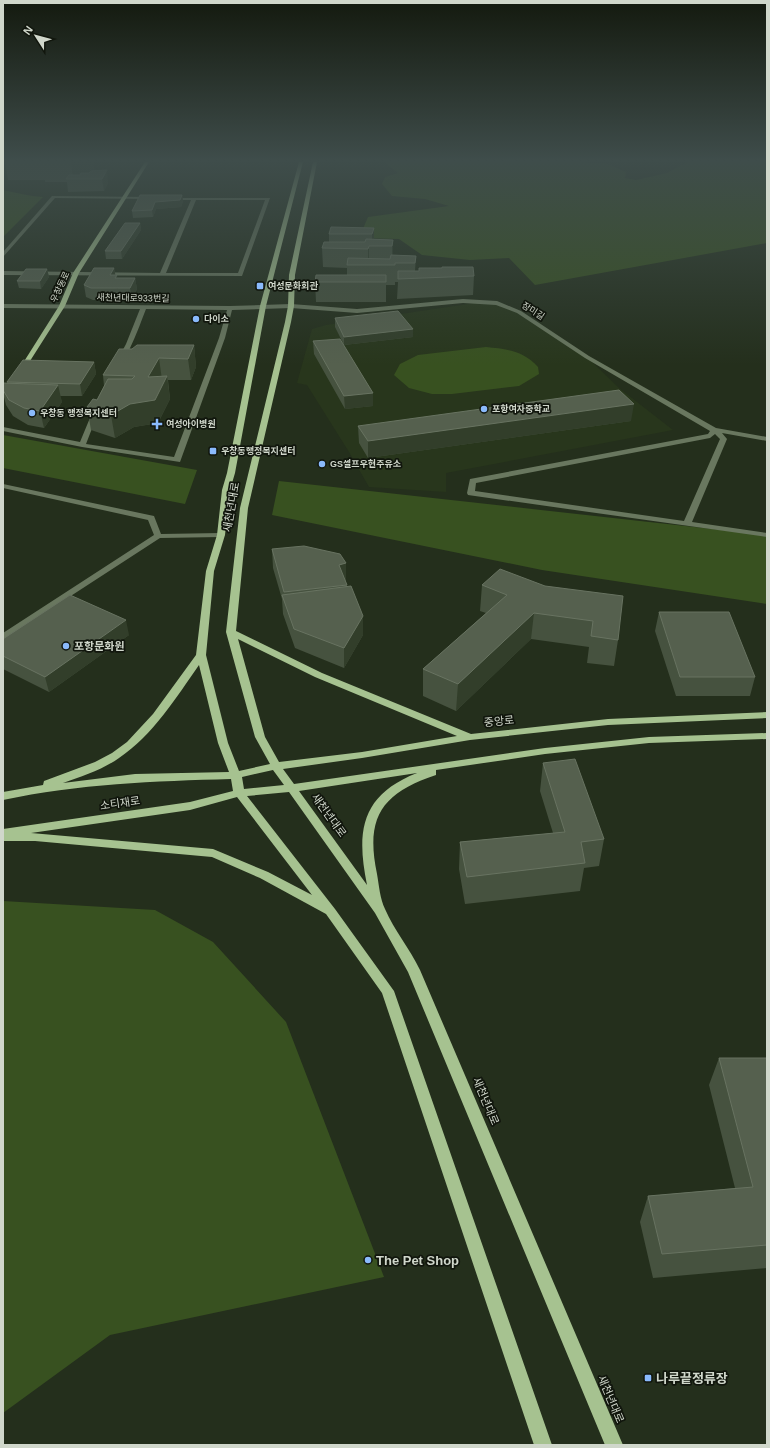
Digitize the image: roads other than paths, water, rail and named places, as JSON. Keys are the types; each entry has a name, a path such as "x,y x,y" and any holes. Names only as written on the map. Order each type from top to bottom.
{"main road":[{"name":"우창동로","path":"19,374 62,306 76,273 103,230"},
{"name":"새천년대로","path":"285,230 276,265 263,306 231,473 226,490 221,535 210,571 200,655 223,743 236,775 239,793 331,912 388,991 543,1445"},
{"name":"새천년대로","path":"301,230 292,276 291,306 244,508 231,632 260,737 276,766 291,788 379,910 414,970 614,1445"},
{"path":"231,632 260,648 352,690 470,736"},
{"path":"32,790 100,764 125,748 146,730 200,655"},
{"name":"중앙로","path":"236,775 276,766 362,755 470,736 608,722 767,716"},
{"path":"239,793 291,788 478,760 649,740 767,736"},
{"path":"379,910 366,844 367,831 372,815 378,805 387,794 414,777 478,760"},
{"name":"소티재로","path":"3,796 32,790 135,778 236,775"},
{"name":"소티재로","path":"3,833 190,806 239,793"},
{"path":"3,838 35,838 213,853 264,875 331,912"}],"street":[{"path":"3,255 25,230"},
{"path":"162,275 181,230"},
{"path":"3,274 76,273 240,275 257,230"},
{"name":"장미길","path":"263,306 291,306 357,312 463,302 498,303 519,312 587,357 714,430 767,438"},
{"name":"새천년대로933번길","path":"3,306 230,308 263,306"},
{"path":"118,365 129,344 144,307"},
{"path":"3,429 82,445 177,460 222,338 230,308"},
{"path":"82,445 98,406"},
{"path":"687,524 724,439 714,430 710,436 473,481 470,493 687,524 767,535"},
{"path":"3,486 151,518 158,536"},
{"path":"3,636 158,536 221,535"}],"place":[{"name":"여성문화회관","path":"260,286"},
{"name":"다이소","path":"196,319"},
{"name":"포항여자중학교","path":"484,409"},
{"name":"우창동 행정복지센터","path":"32,413"},
{"name":"여성아이병원","path":"157,424"},
{"name":"우창동행정복지센터","path":"213,451"},
{"name":"GS셀프우현주유소","path":"322,464"},
{"name":"포항문화원","path":"66,646"},
{"name":"The Pet Shop","path":"368,1260"},
{"name":"나루끝정류장","path":"648,1378"}]}
